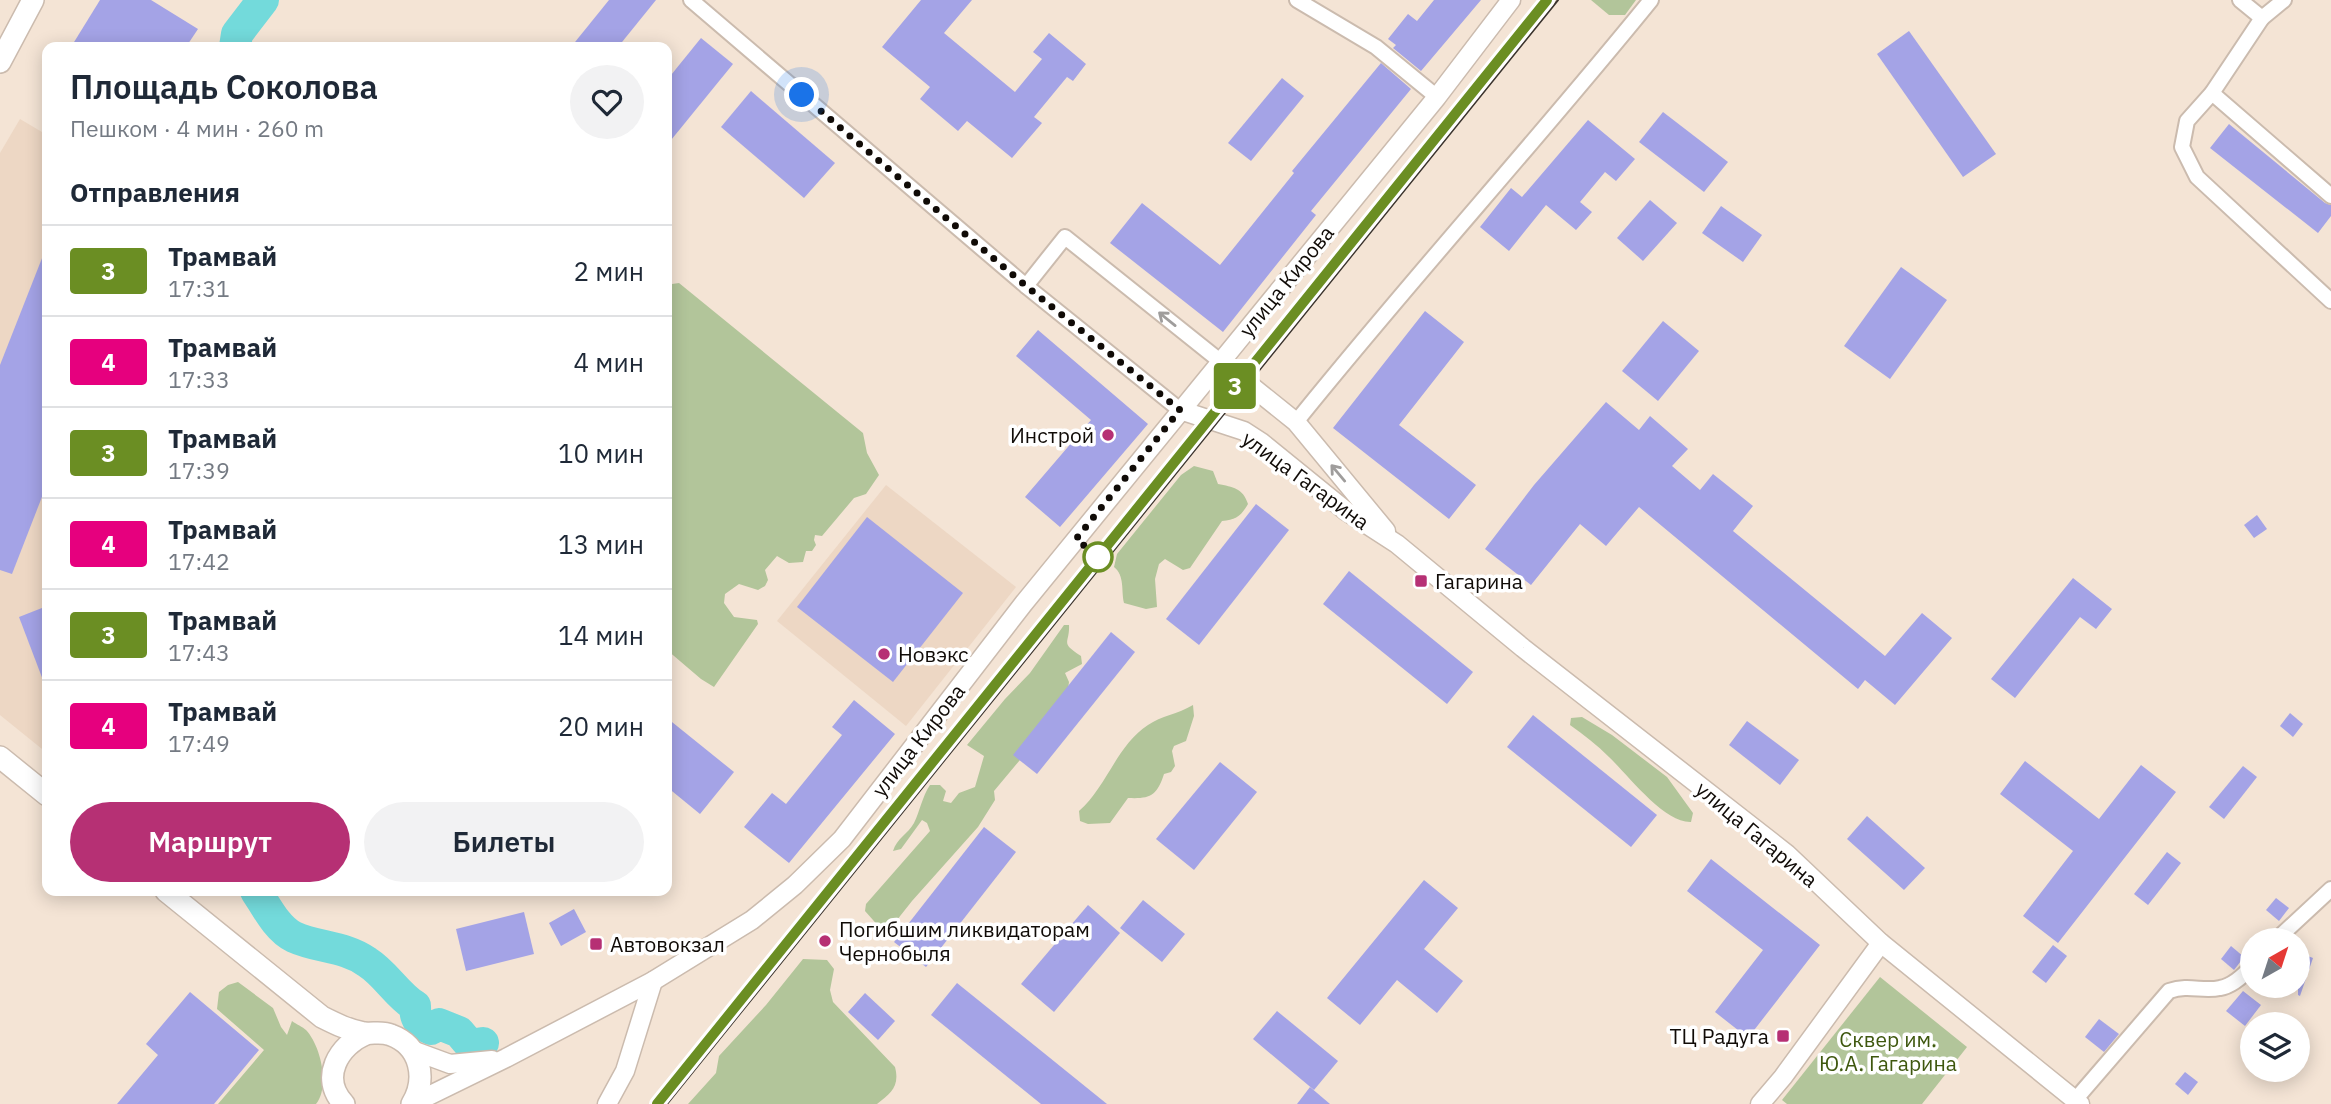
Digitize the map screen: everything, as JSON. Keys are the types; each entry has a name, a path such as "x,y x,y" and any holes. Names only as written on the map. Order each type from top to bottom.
{"main road":[{"path":"0,62 33,0"},
{"path":"0,757 42,791"},
{"path":"172,896 322,1017 345,1029 366,1034"},
{"path":"322,1017 334,1041 336,1059 333,1081 340,1103"},
{"path":"336,1059 353,1039 383,1032 394,1036 412,1050 419,1064 421,1077 412,1104"}],"street":[{"name":"улица Гагарина","path":"691,0 1026,286 1180,410 1244,431 1346,512 1397,544 1523,648 1787,854 1881,943 2077,1102"},
{"path":"1297,0 1376,47 1437,97"},
{"name":"улица Кирова","path":"412,1104 653,981 752,919 795,885 842,839 1024,603 1437,97 1511,0"},
{"path":"1296,422 1651,0"},
{"path":"2240,0 2262,18"},
{"path":"2284,0 2262,18 2212,93 2187,121 2182,147 2197,177 2331,301"},
{"path":"2212,93 2331,196"},
{"name":"улица Гагарина","path":"1026,286 1065,237 1296,422 1397,544"},
{"path":"2289,928 2331,889"},
{"path":"1760,1104 1783,1077 1881,943"},
{"path":"2077,1102 2169,991 2182,986 2220,988 2240,977"},
{"path":"607,1104 625,1071 653,981"},
{"path":"412,1050 450,1064 506,1058"}],"shaded area":[{"path":"20,119 42,132 42,749 0,715 0,153"},
{"path":"886,485 1016,587 906,726 777,621"}],"green space":[{"path":"1591,0 1636,0 1625,15 1609,15"},
{"path":"679,283 863,433 867,453 879,475 866,494 854,498 822,536 815,535 816,545 812,551 806,551 803,562 789,563 777,556 765,570 768,580 765,586 758,590 739,584 725,594 724,603 734,617 757,620 758,624 714,687 672,654 672,284"},
{"path":"1194,466 1213,471 1218,484 1240,491 1248,504 1238,517 1222,521 1190,568 1183,570 1165,559 1159,564 1155,579 1157,607 1146,609 1124,603 1121,579 1114,567 1117,554 1181,475"},
{"path":"1064,625 1069,625 1068,645 1081,656 1082,664 1065,673 1069,682 1066,705 994,791 995,800 978,827 893,925 881,929 865,911 866,904 930,831 927,823 922,820 901,849 893,851 914,823 930,785 940,785 946,791 943,801 951,803 959,793 975,787 984,756 967,745 1030,673"},
{"path":"1193,705 1194,716 1186,741 1174,746 1172,751 1175,766 1171,772 1164,774 1155,792 1147,797 1128,798 1110,823 1088,824 1080,821 1079,811 1097,791 1137,733 1153,722"},
{"path":"1582,717 1612,735 1667,777 1693,813 1691,822 1669,815 1658,807 1604,753 1570,725 1571,718"},
{"path":"803,959 827,960 834,969 830,990 833,1002 895,1067 895,1084 890,1092 877,1104 688,1104 716,1073 719,1056 766,1005"},
{"name":"Сквер им. Ю.А. Гагарина","path":"1880,977 1967,1047 1922,1104 1787,1104 1782,1100"},
{"path":"238,982 273,1008 287,1035 292,1021 305,1029 311,1037 319,1056 323,1077 320,1097 316,1104 218,1104 264,1050 217,1009 219,992"}],"building":[{"path":"100,0 151,0 198,29 189,42 74,42"},
{"path":"609,0 656,0 622,42 575,42"},
{"path":"921,0 972,0 944,33 1015,92 1042,59 1033,52 1049,33 1086,64 1073,81 1067,77 1034,117 1042,123 1012,158 967,121 958,131 920,99 930,87 882,47"},
{"path":"1434,0 1481,0 1421,71 1393,48 1396,45 1388,39 1408,14 1417,21"},
{"path":"1909,31 1996,154 1963,177 1877,54"},
{"path":"701,38 733,64 672,139 672,74"},
{"path":"1381,63 1411,89 1311,211 1316,215 1223,332 1110,243 1142,203 1220,265 1294,173 1292,171"},
{"path":"1282,78 1304,96 1251,161 1228,143"},
{"path":"751,91 835,163 804,198 721,127"},
{"path":"1663,112 1728,162 1704,192 1639,142"},
{"path":"1588,120 1635,159 1616,181 1605,172 1580,202 1592,212 1576,230 1546,205 1509,251 1480,227 1511,188 1522,197"},
{"path":"2229,124 2325,203 2331,205 2331,216 2318,233 2210,148"},
{"path":"1650,200 1677,223 1643,261 1617,238"},
{"path":"1721,206 1762,235 1743,262 1702,233"},
{"path":"42,258 42,497 12,574 0,570 0,365"},
{"path":"1901,267 1947,300 1890,379 1844,346"},
{"path":"1425,311 1464,342 1399,425 1476,485 1449,519 1333,428"},
{"path":"1663,321 1699,351 1658,401 1622,371"},
{"path":"1038,330 1148,424 1060,527 1025,497 1091,420 1016,356"},
{"path":"1606,402 1639,430 1650,416 1688,449 1672,466 1700,490 1713,474 1753,506 1733,531 1885,656 1922,613 1952,638 1895,705 1865,680 1858,689 1639,507 1606,546 1580,524 1531,585 1485,549 1534,485"},
{"path":"1256,504 1289,530 1199,645 1166,619"},
{"path":"2257,515 2267,529 2254,538 2244,525"},
{"path":"867,517 963,593 893,682 797,607"},
{"path":"1349,571 1473,672 1447,704 1323,604"},
{"path":"2073,578 2112,609 2096,629 2080,617 2015,698 1991,679"},
{"path":"42,608 42,677 19,617"},
{"path":"1111,632 1135,652 1037,774 1013,755"},
{"path":"854,700 895,734 789,863 744,827 772,793 786,804 842,735 832,727"},
{"path":"2290,713 2303,724 2293,737 2280,726"},
{"path":"1533,715 1657,815 1631,847 1507,747"},
{"path":"1747,721 1799,760 1780,785 1729,745"},
{"path":"672,722 734,772 700,814 672,791"},
{"path":"2025,761 2099,819 2141,765 2176,792 2058,943 2023,916 2073,851 2000,794"},
{"path":"1220,762 1257,792 1194,870 1156,839"},
{"path":"2243,766 2257,777 2224,819 2209,807"},
{"path":"1867,816 1925,868 1904,890 1847,839"},
{"path":"984,827 1016,852 926,967 894,942"},
{"path":"2167,852 2181,863 2148,905 2134,894"},
{"path":"1711,859 1820,945 1748,1038 1715,1012 1763,950 1687,891"},
{"path":"1424,880 1458,908 1424,949 1463,981 1437,1013 1397,980 1360,1025 1327,998"},
{"path":"2276,898 2289,908 2279,921 2266,910"},
{"path":"1143,900 1185,934 1162,962 1120,928"},
{"path":"1088,905 1120,933 1054,1012 1021,984"},
{"path":"574,909 586,932 561,946 549,923"},
{"path":"524,912 534,954 466,971 456,929"},
{"path":"2053,945 2067,956 2046,983 2032,972"},
{"path":"2231,946 2240,954 2240,962 2234,970 2221,959"},
{"path":"957,983 1107,1104 1041,1104 931,1015"},
{"path":"190,992 259,1050 214,1104 117,1104 158,1055 146,1044"},
{"path":"865,993 895,1021 878,1040 848,1012"},
{"path":"2240,995 2240,998 2252,998 2261,1005 2256,1012 2240,1012 2240,1022 2226,1011"},
{"path":"1277,1011 1338,1061 1314,1090 1253,1039"},
{"path":"2099,1019 2119,1034 2104,1052 2085,1037"},
{"path":"2185,1072 2198,1082 2188,1095 2175,1084"},
{"path":"1310,1087 1330,1104 1297,1104"}],"waterway":[{"path":"236,42 237,34 263,0"},
{"path":"259,896 282,929 294,937 350,953 374,967 415,1006 418,1021 423,1025 431,1029 439,1024 459,1032 470,1045 483,1043"}],"tram line":[{"name":"3","path":"657,1104 1547,0"},
{"path":"667,1104 1558,0"}],"place":[{"name":"Инстрой","path":"1108,435"},
{"name":"Гагарина","path":"1421,581"},
{"name":"Новэкс","path":"884,654"},
{"name":"Погибшим ликвидаторам Чернобыля","path":"825,941"},
{"name":"Автовокзал","path":"596,944"},
{"name":"ТЦ Радуга","path":"1783,1036"}],"route":[{"path":"802,95 1026,286 1180,410 1076,539 1098,557"}]}
